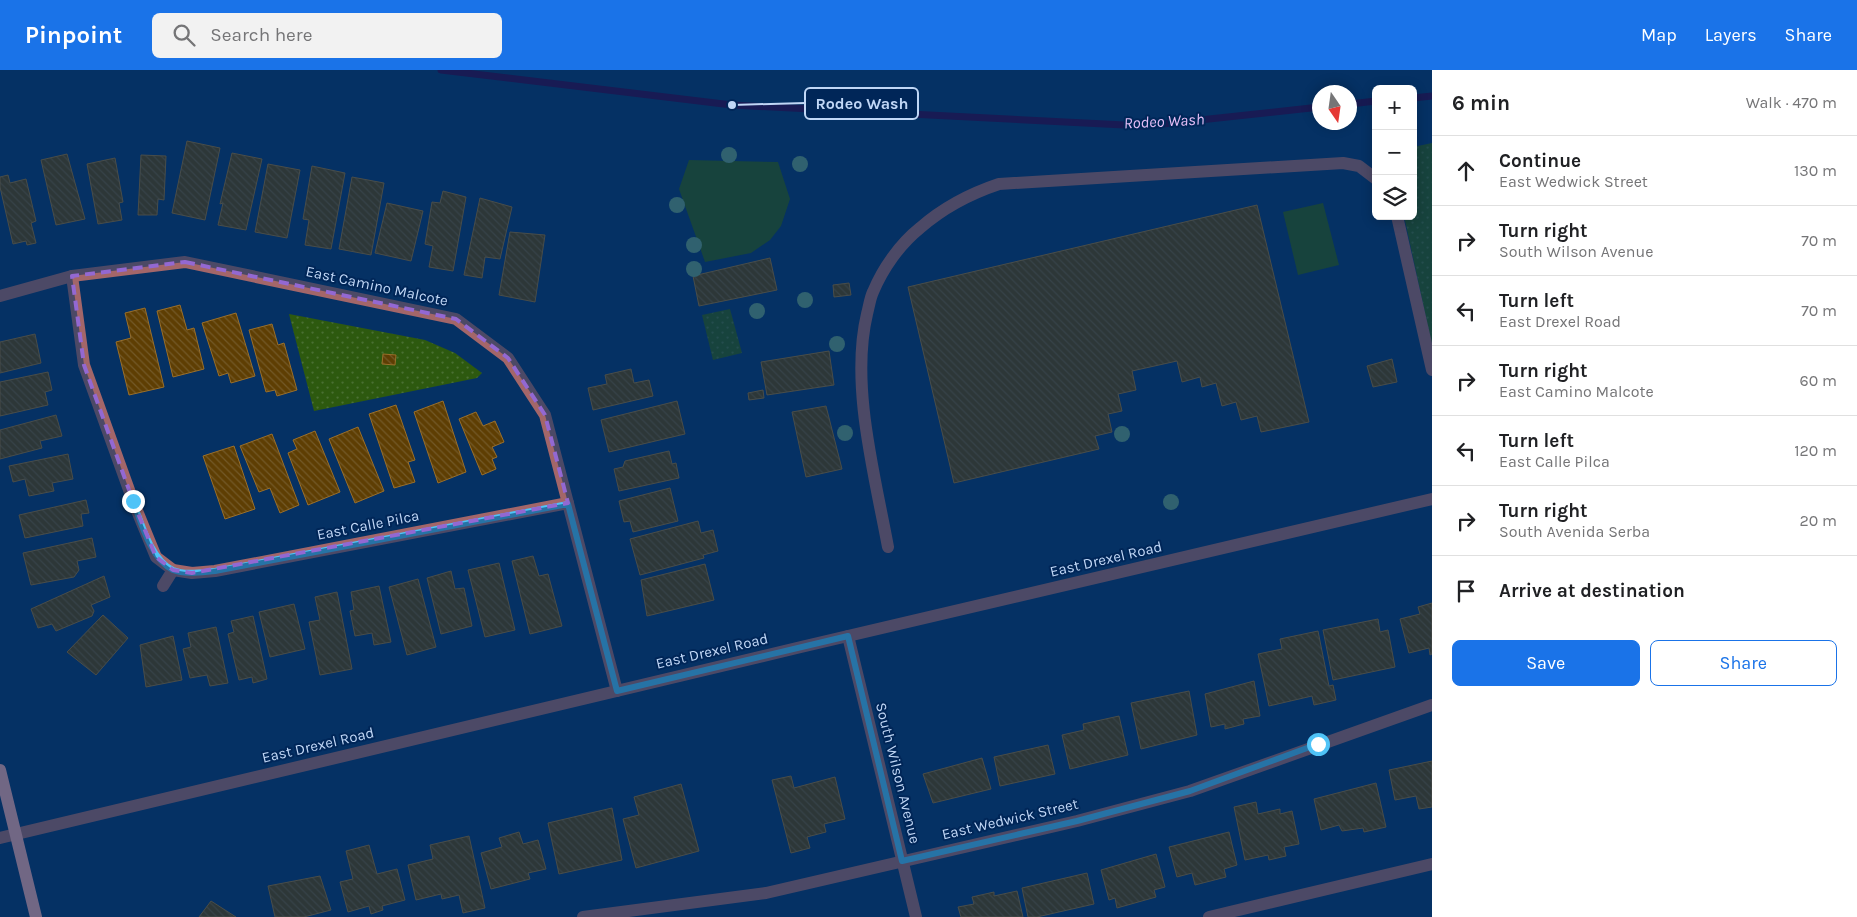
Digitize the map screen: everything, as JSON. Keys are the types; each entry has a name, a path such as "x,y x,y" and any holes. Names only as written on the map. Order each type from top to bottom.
{"main road":[{"path":"0,770 36,917"}],"street":[{"path":"888,547 862,395 864,328 873,292 891,261 906,239 943,210 968,196 999,184 1343,163 1359,166 1372,176"},
{"path":"1397,220 1432,370"},
{"name":"East Camino Malcote","path":"0,296 72,276 185,262 456,319 508,358 544,415 617,691"},
{"path":"72,276 84,365 133,501 156,557 172,570 163,586"},
{"name":"East Drexel Road","path":"0,838 1432,499"},
{"name":"East Calle Pilca","path":"172,570 192,573 215,571 568,504"},
{"name":"South Wilson Avenue","path":"848,636 916,917"},
{"name":"East Wedwick Street","path":"583,917 766,893 1077,821 1190,791 1432,706"},
{"path":"1209,917 1432,864"}],"highlighted area":[{"path":"185,262 456,319 508,358 545,415 568,503 192,573 173,570 156,557 133,501 84,365 72,276"}],"green space":[{"path":"1432,143 1432,345 1405,220 1417,220 1417,146"},
{"path":"689,160 778,162 790,199 781,226 770,240 751,253 705,262 679,189"},
{"path":"1323,203 1339,265 1298,275 1283,212"},
{"path":"730,309 742,353 713,360 702,315"},
{"path":"289,314 425,340 455,353 482,373 477,378 314,411"}],"building":[{"path":"187,141 220,148 205,220 172,213"},
{"path":"232,153 262,159 246,230 218,225 223,203 220,204"},
{"path":"67,154 85,219 56,225 41,160"},
{"path":"141,155 166,156 164,200 158,199 157,215 138,215"},
{"path":"115,158 123,202 119,203 122,220 98,224 87,164"},
{"path":"268,164 300,170 287,238 255,232"},
{"path":"312,166 345,173 331,249 305,245 309,220 303,219"},
{"path":"8,175 10,183 26,179 36,221 31,223 36,243 27,245 26,241 13,244 0,187 0,177"},
{"path":"352,177 384,183 371,255 339,249"},
{"path":"443,191 466,197 453,271 429,267 433,246 425,244 432,202 440,203"},
{"path":"480,198 512,207 500,259 485,257 482,278 464,275"},
{"path":"387,203 423,211 411,261 375,253"},
{"path":"1257,205 1309,422 1261,432 1257,416 1241,420 1236,402 1222,406 1216,383 1202,387 1200,377 1182,382 1177,361 1132,371 1136,390 1118,394 1122,411 1108,414 1112,432 1095,436 1099,449 954,483 908,287"},
{"path":"510,232 545,235 535,302 499,295"},
{"path":"770,258 777,290 699,306 693,276"},
{"path":"849,283 851,295 834,297 833,285"},
{"path":"180,305 187,330 194,328 204,369 173,377 157,311"},
{"path":"145,308 164,387 129,395 116,342 131,338 125,313"},
{"path":"236,313 255,376 231,383 228,373 219,376 202,323"},
{"path":"272,324 278,345 284,343 297,390 277,396 275,390 266,392 249,330"},
{"path":"35,334 41,363 0,373 0,342"},
{"path":"829,351 834,385 767,395 761,362"},
{"path":"383,354 396,355 395,365 382,364"},
{"path":"1392,359 1397,382 1373,387 1367,366"},
{"path":"631,369 634,383 649,380 653,396 593,410 588,388 607,384 605,375"},
{"path":"48,372 52,390 45,392 48,405 0,416 0,382"},
{"path":"763,390 764,398 749,400 748,393"},
{"path":"443,401 466,472 438,483 414,412"},
{"path":"677,401 685,434 609,452 601,420"},
{"path":"396,405 415,460 408,462 415,482 394,488 369,414"},
{"path":"826,406 842,469 806,477 792,412"},
{"path":"476,412 483,426 495,421 504,442 492,447 497,457 492,459 496,469 482,475 459,419"},
{"path":"56,415 62,436 40,441 42,448 0,459 0,430"},
{"path":"358,427 384,491 355,503 329,439"},
{"path":"315,431 340,492 308,505 288,453 297,449 293,440"},
{"path":"272,434 299,505 280,513 270,488 259,492 240,446"},
{"path":"234,446 255,509 225,519 203,456"},
{"path":"669,451 672,464 676,463 679,478 619,491 614,469 623,467 625,461"},
{"path":"68,454 73,479 52,483 54,491 29,496 25,479 13,482 9,466"},
{"path":"670,488 678,521 633,532 630,521 624,522 619,501"},
{"path":"86,500 89,513 81,514 83,526 25,538 19,515"},
{"path":"698,521 701,533 713,530 718,551 703,555 704,558 640,575 630,539"},
{"path":"92,538 96,557 77,561 79,570 74,577 31,585 23,553"},
{"path":"533,556 539,576 548,574 562,626 530,634 512,561"},
{"path":"499,563 515,630 485,637 468,570"},
{"path":"705,564 714,600 647,616 641,580"},
{"path":"451,571 455,589 464,588 472,626 441,634 427,578"},
{"path":"104,576 110,597 91,605 94,611 92,616 56,631 52,624 38,628 31,609"},
{"path":"418,579 436,647 407,655 389,587"},
{"path":"379,586 391,642 374,645 372,633 355,636 350,611 354,610 351,592"},
{"path":"337,592 352,669 320,675 309,622 320,620 315,597"},
{"path":"1432,603 1432,654 1430,655 1429,648 1409,653 1400,619 1420,614 1418,607"},
{"path":"294,604 305,649 270,657 259,612"},
{"path":"103,615 128,638 96,675 67,652"},
{"path":"253,616 267,679 253,683 252,677 239,680 228,634 234,632 231,621"},
{"path":"1378,619 1380,632 1388,630 1395,667 1333,680 1323,630"},
{"path":"216,627 228,683 210,686 207,675 190,678 183,649 191,647 188,633"},
{"path":"1318,631 1329,686 1333,685 1336,700 1314,705 1312,696 1269,706 1258,654 1282,649 1280,639"},
{"path":"173,636 182,680 146,687 140,645"},
{"path":"1254,681 1260,716 1243,719 1244,724 1225,729 1225,724 1211,727 1205,694"},
{"path":"1189,691 1197,735 1141,749 1131,703"},
{"path":"1119,716 1128,755 1070,769 1062,735 1084,730 1083,724"},
{"path":"1048,745 1055,774 1000,786 994,757"},
{"path":"982,758 991,789 933,803 923,774"},
{"path":"1432,761 1432,807 1419,809 1416,796 1395,800 1389,770"},
{"path":"791,776 794,788 835,777 845,819 824,824 826,832 807,837 810,848 791,853 772,780"},
{"path":"1376,783 1386,827 1364,832 1363,828 1342,831 1339,825 1321,830 1314,799"},
{"path":"681,784 699,851 636,868 623,819 639,815 634,797"},
{"path":"1256,802 1258,814 1280,809 1280,814 1292,811 1299,844 1284,847 1286,856 1269,860 1268,855 1245,860 1234,807"},
{"path":"612,808 622,860 559,874 548,823"},
{"path":"519,832 523,844 538,840 546,869 528,873 530,879 491,889 481,853 502,847 499,838"},
{"path":"1229,832 1237,865 1224,869 1226,877 1195,885 1192,873 1177,877 1169,847"},
{"path":"469,836 485,908 463,913 459,895 442,899 441,894 416,900 408,865 433,859 430,845"},
{"path":"369,845 377,874 397,869 405,900 382,906 383,910 371,914 369,906 348,912 340,882 353,879 346,851"},
{"path":"1156,854 1165,887 1154,890 1156,897 1117,908 1115,898 1109,900 1101,870"},
{"path":"1087,873 1094,904 1037,917 1028,917 1022,888"},
{"path":"320,876 331,910 304,917 275,917 268,886"},
{"path":"1017,891 1023,917 961,917 958,907 974,904 972,897 994,892 994,896"},
{"path":"211,901 236,917 199,917"}],"waterway":[{"name":"Rodeo Wash","path":"441,70 732,105 1144,126 1312,108"},
{"name":"Rodeo Wash","path":"1417,98 1432,96"},
{"name":"Rodeo Wash","path":"1357,103 1372,101"}],"place":[{"name":"Rodeo Wash","path":"732,105"}],"route":[{"path":"133,501 156,557 172,570 192,573 215,571 568,504 617,691 848,636 902,861 1077,821 1190,791 1318,744"}]}
